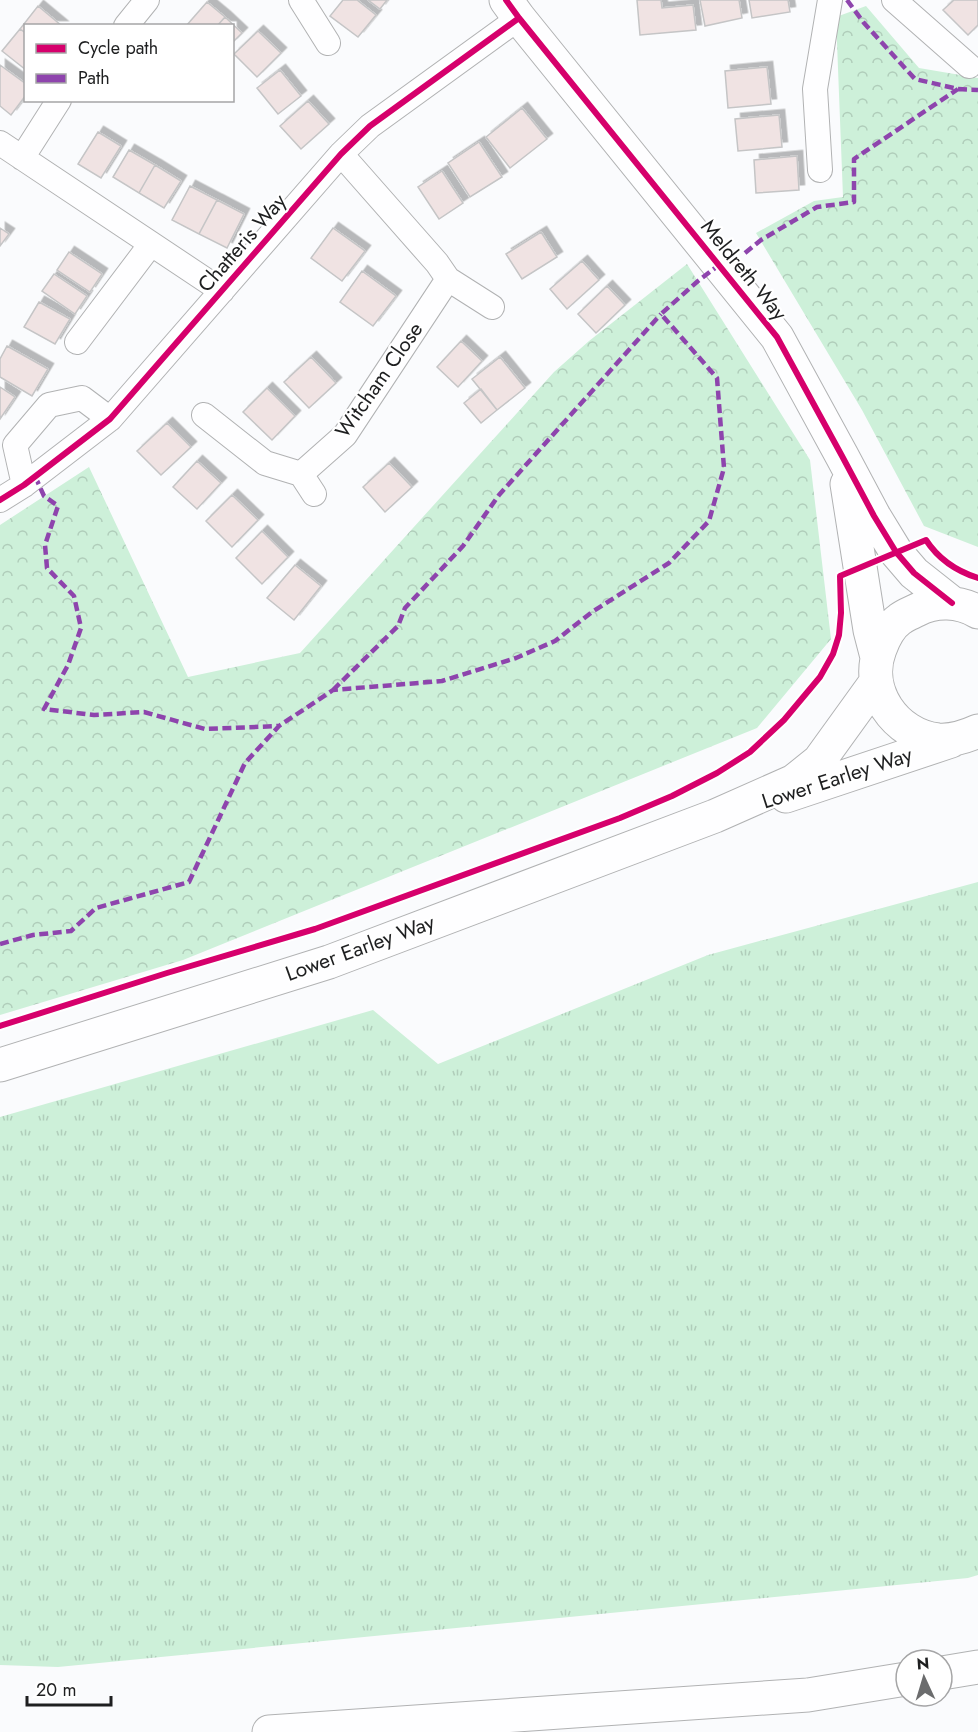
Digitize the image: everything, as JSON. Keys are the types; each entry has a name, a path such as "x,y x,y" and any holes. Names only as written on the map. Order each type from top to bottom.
{"main road":[{"name":"Meldreth Way","path":"512,9 777,337 873,516 896,552 914,573 971,609"},
{"name":"Meldreth Way","path":"842,456 879,694 893,718 916,734 938,740 968,735"},
{"name":"Lower Earley Way","path":"0,1065 328,962 715,816 794,781 819,761 876,670 885,636 899,620 928,605 971,609"},
{"name":"Lower Earley Way","path":"715,816 802,792 968,735"},
{"path":"954,1671 978,1667"},
{"path":"269,1732 808,1695 894,1681"}],"street":[{"path":"128,24 147,0"},
{"path":"301,0 328,43"},
{"path":"820,170 815,90 830,0"},
{"path":"894,0 969,66"},
{"name":"Chatteris Way","path":"0,500 110,419 341,154 370,126 512,9"},
{"path":"22,158 57,102"},
{"path":"0,143 222,291"},
{"path":"341,154 437,263 448,279 492,307"},
{"path":"77,342 151,244"},
{"name":"Witcham Close","path":"301,474 345,435 448,279"},
{"path":"24,484 15,446 49,405 82,398 110,419"},
{"path":"204,415 265,463 301,474 314,494"}],"green space":[{"path":"866,6 919,68 978,78 978,547 924,526 862,410 756,233 814,201 843,197 836,17"},
{"path":"687,264 810,460 831,639 757,728 183,960 0,1015 0,525 89,467 188,677 300,653 554,372 589,341"},
{"path":"978,882 978,1575 968,1578 58,1667 0,1665 0,1117 373,1010 438,1064 708,955"}],"building":[{"path":"343,0 357,0 376,15 358,37 330,16"},
{"path":"368,0 387,0 380,9"},
{"path":"637,0 661,0 662,8 693,5 696,30 640,35"},
{"path":"700,0 739,0 742,18 705,26"},
{"path":"749,0 788,0 790,12 752,18"},
{"path":"954,0 978,0 978,25 968,35 943,10"},
{"path":"207,2 225,17 219,24 188,24"},
{"path":"38,6 60,24 24,24 24,32 20,29"},
{"path":"225,17 232,24 219,24"},
{"path":"234,25 242,33 234,41"},
{"path":"20,29 24,32 24,68 2,51"},
{"path":"258,31 281,53 257,77 234,54"},
{"path":"0,65 24,83 24,98 11,115 0,106"},
{"path":"767,67 771,104 728,108 725,71"},
{"path":"280,70 301,96 278,114 257,88"},
{"path":"308,101 329,124 301,149 280,126"},
{"path":"522,108 547,139 510,168 486,137"},
{"path":"779,115 782,147 738,151 735,119"},
{"path":"98,132 121,146 101,178 78,164"},
{"path":"479,142 502,177 470,197 448,163"},
{"path":"129,150 155,165 139,193 113,177"},
{"path":"797,156 799,190 756,193 754,160"},
{"path":"155,165 181,181 164,208 139,193"},
{"path":"442,171 463,203 439,219 418,187"},
{"path":"190,186 217,200 199,234 172,220"},
{"path":"217,200 244,214 227,248 199,234"},
{"path":"0,228 9,234 0,246"},
{"path":"333,228 365,251 342,281 311,258"},
{"path":"541,232 557,257 522,279 506,254"},
{"path":"69,252 102,274 90,292 57,270"},
{"path":"582,261 599,280 567,309 550,289"},
{"path":"362,271 396,296 373,326 340,302"},
{"path":"54,274 87,296 75,314 42,291"},
{"path":"607,286 625,305 596,333 578,314"},
{"path":"39,302 70,319 55,344 24,327"},
{"path":"461,341 482,361 458,387 437,367"},
{"path":"7,346 48,369 32,396 0,377 0,359"},
{"path":"311,357 336,383 309,408 284,382"},
{"path":"500,357 525,388 497,410 472,379"},
{"path":"0,387 15,397 0,419"},
{"path":"267,388 295,416 272,440 243,412"},
{"path":"481,389 497,410 481,423 464,403"},
{"path":"167,423 191,447 161,475 137,451"},
{"path":"197,461 221,483 197,509 173,487"},
{"path":"389,463 412,487 385,512 363,487"},
{"path":"232,495 258,520 232,547 206,521"},
{"path":"262,531 288,557 262,584 236,558"},
{"path":"295,565 321,586 294,620 267,598"}],"marked path":[{"path":"847,0 864,23 915,79 958,89 978,90"},
{"path":"745,253 761,240 817,207 854,202 854,159 958,89"},
{"path":"0,944 33,935 71,931 96,908 189,882 245,763 279,726 333,690 442,681 516,658 555,641 592,612 669,563 709,521 724,468 717,378 661,314 719,265"},
{"path":"333,690 398,626 405,608 463,546 499,495 661,314"},
{"path":"35,476 44,496 58,506 45,545 47,568 74,596 81,628 68,665 44,709 94,715 144,712 205,729 279,726"}],"cycle path":[{"path":"506,0 777,337 874,516 896,552 914,573 952,603"},
{"path":"0,500 24,485 110,419 341,154 370,126 519,18"},
{"path":"0,1026 315,929 620,818 672,796 717,773 750,752 784,720 820,677 833,654 839,635 840,576 926,540 949,564 978,578"}]}
